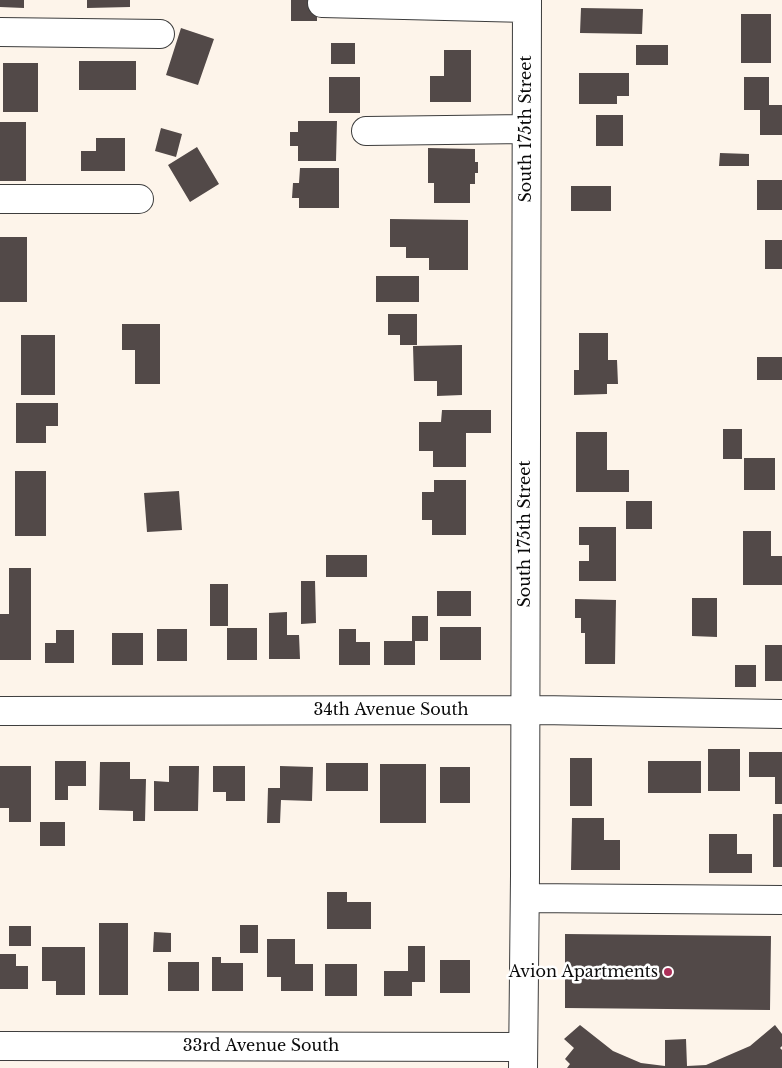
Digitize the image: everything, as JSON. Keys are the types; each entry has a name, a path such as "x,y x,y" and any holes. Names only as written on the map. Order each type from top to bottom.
{"street":[{"path":"322,3 527,4"},
{"name":"South 175th Street","path":"523,1057 527,4"},
{"path":"0,32 160,34"},
{"path":"366,131 526,129"},
{"path":"0,200 139,200"},
{"name":"34th Avenue South","path":"0,711 525,710 782,714"},
{"path":"525,898 782,900"},
{"name":"33rd Avenue South","path":"0,1046 523,1057"}],"building":[{"path":"0,0 24,0 24,8 0,7"},
{"path":"87,0 130,0 130,7 87,8"},
{"path":"291,0 317,0 317,21 291,21"},
{"path":"581,8 643,9 642,34 580,33"},
{"path":"741,14 771,14 771,63 741,63"},
{"path":"181,28 214,39 198,85 166,75"},
{"path":"331,43 355,43 355,64 331,64"},
{"path":"636,45 668,45 668,65 636,65"},
{"path":"444,50 471,50 471,102 430,102 430,76 444,76"},
{"path":"79,61 136,61 136,90 79,90"},
{"path":"3,63 38,63 38,112 3,112"},
{"path":"579,73 629,73 629,96 617,96 617,104 579,104"},
{"path":"329,77 360,77 360,113 329,113"},
{"path":"744,77 769,77 769,105 782,105 782,135 760,135 760,110 744,110"},
{"path":"596,115 623,115 623,146 596,146"},
{"path":"298,121 337,121 336,161 298,161 298,146 290,146 290,132 298,132"},
{"path":"0,122 26,122 26,181 0,181"},
{"path":"161,128 182,134 176,157 155,151"},
{"path":"96,138 125,138 125,171 81,171 81,151 96,151"},
{"path":"197,147 219,184 190,202 168,165"},
{"path":"428,148 475,149 475,162 478,162 478,173 475,173 475,184 470,184 470,203 434,203 434,183 428,183"},
{"path":"720,153 749,154 749,166 719,166"},
{"path":"300,168 339,168 339,208 299,208 299,198 292,198 293,183 299,183"},
{"path":"757,180 782,180 782,210 757,210"},
{"path":"571,186 611,186 611,211 571,211"},
{"path":"390,219 468,220 468,270 429,270 429,258 406,258 406,247 390,247"},
{"path":"0,237 27,237 27,302 0,302"},
{"path":"765,240 782,240 782,269 765,269"},
{"path":"376,276 419,276 419,302 376,302"},
{"path":"388,314 417,314 417,345 400,345 400,335 388,335"},
{"path":"122,324 160,324 160,384 135,384 135,350 122,350"},
{"path":"579,333 608,333 608,360 617,360 618,384 607,384 607,394 574,395 574,370 579,370"},
{"path":"21,335 55,335 55,395 21,395"},
{"path":"462,345 462,395 437,396 437,381 414,381 413,346"},
{"path":"757,357 782,357 782,380 757,380"},
{"path":"16,403 58,403 58,426 46,426 46,443 16,443"},
{"path":"442,410 491,410 491,433 466,433 466,467 433,467 433,451 419,451 419,422 441,422"},
{"path":"723,429 742,429 742,459 723,459"},
{"path":"576,432 607,432 607,470 629,470 629,492 576,492"},
{"path":"744,458 775,458 775,490 744,490"},
{"path":"15,471 46,471 46,536 15,536"},
{"path":"434,480 466,480 466,535 432,535 432,520 422,520 422,492 434,492"},
{"path":"179,491 182,530 147,532 144,493"},
{"path":"626,501 652,501 652,529 626,529"},
{"path":"579,527 616,527 616,581 579,581 579,561 589,561 589,545 579,545"},
{"path":"743,531 771,531 771,556 782,556 782,585 743,585"},
{"path":"326,555 367,555 367,577 326,577"},
{"path":"9,568 31,568 31,660 0,660 0,614 9,614"},
{"path":"301,581 315,581 316,623 301,624"},
{"path":"210,584 228,584 228,626 210,626"},
{"path":"437,591 471,591 471,616 437,616"},
{"path":"692,598 717,598 717,637 692,636"},
{"path":"575,599 616,600 615,664 585,664 585,633 581,633 581,618 575,618"},
{"path":"287,612 287,635 299,635 300,659 269,659 269,613"},
{"path":"412,616 428,616 428,641 415,641 415,665 384,665 384,641 412,641"},
{"path":"440,627 481,627 481,660 440,660"},
{"path":"227,628 257,628 257,660 227,660"},
{"path":"157,629 187,629 187,661 157,661"},
{"path":"339,629 356,629 356,642 370,642 370,665 339,665"},
{"path":"56,630 74,630 74,663 45,663 45,643 56,643"},
{"path":"112,633 143,633 143,665 112,665"},
{"path":"765,645 782,645 782,681 765,681"},
{"path":"735,665 756,665 756,687 735,687"},
{"path":"708,749 740,749 740,791 708,791"},
{"path":"749,752 782,752 782,804 775,804 775,777 749,777"},
{"path":"570,758 592,758 592,806 570,806"},
{"path":"55,761 86,761 86,786 68,786 68,800 55,800"},
{"path":"648,761 701,761 701,793 648,793"},
{"path":"100,762 130,762 130,779 146,779 145,821 133,821 133,811 99,810"},
{"path":"326,763 368,763 368,791 326,791"},
{"path":"380,764 426,764 426,823 380,823"},
{"path":"0,766 31,766 31,822 9,822 9,808 0,808"},
{"path":"169,766 199,766 198,811 154,811 154,781 169,782"},
{"path":"213,766 245,766 245,801 226,801 226,792 213,792"},
{"path":"280,766 313,767 312,801 281,800 280,823 267,823 268,788 280,788"},
{"path":"440,767 470,767 470,803 440,803"},
{"path":"773,814 782,814 782,867 773,867"},
{"path":"572,818 604,818 604,840 620,840 620,870 571,870"},
{"path":"40,822 65,822 65,846 40,846"},
{"path":"709,834 737,834 737,854 752,854 752,873 709,873"},
{"path":"327,892 347,892 347,902 371,902 371,929 327,929"},
{"path":"99,923 128,923 128,995 99,995"},
{"path":"240,925 258,925 258,953 240,953"},
{"path":"9,926 31,926 31,946 9,946"},
{"path":"154,932 171,933 171,952 153,952"},
{"name":"Avion Apartments","path":"565,934 771,936 770,1010 565,1008"},
{"path":"267,939 295,939 295,964 313,964 313,991 281,991 281,977 267,977"},
{"path":"408,946 425,946 425,982 412,982 412,996 384,996 384,971 408,971"},
{"path":"42,947 85,947 85,995 56,995 56,981 42,981"},
{"path":"0,954 16,954 16,966 28,966 28,989 0,989"},
{"path":"212,957 221,957 221,963 243,963 243,991 212,991"},
{"path":"440,960 470,960 470,993 440,993"},
{"path":"168,962 199,962 199,991 168,991"},
{"path":"325,964 357,964 357,996 325,996"},
{"path":"580,1025 613,1051 641,1063 665,1066 665,1040 686,1039 687,1066 706,1065 750,1046 775,1025 782,1034 782,1046 780,1048 782,1050 782,1068 567,1068 570,1064 565,1059 574,1048 564,1039"}],"place":[{"name":"Avion Apartments","path":"668,972"}]}
